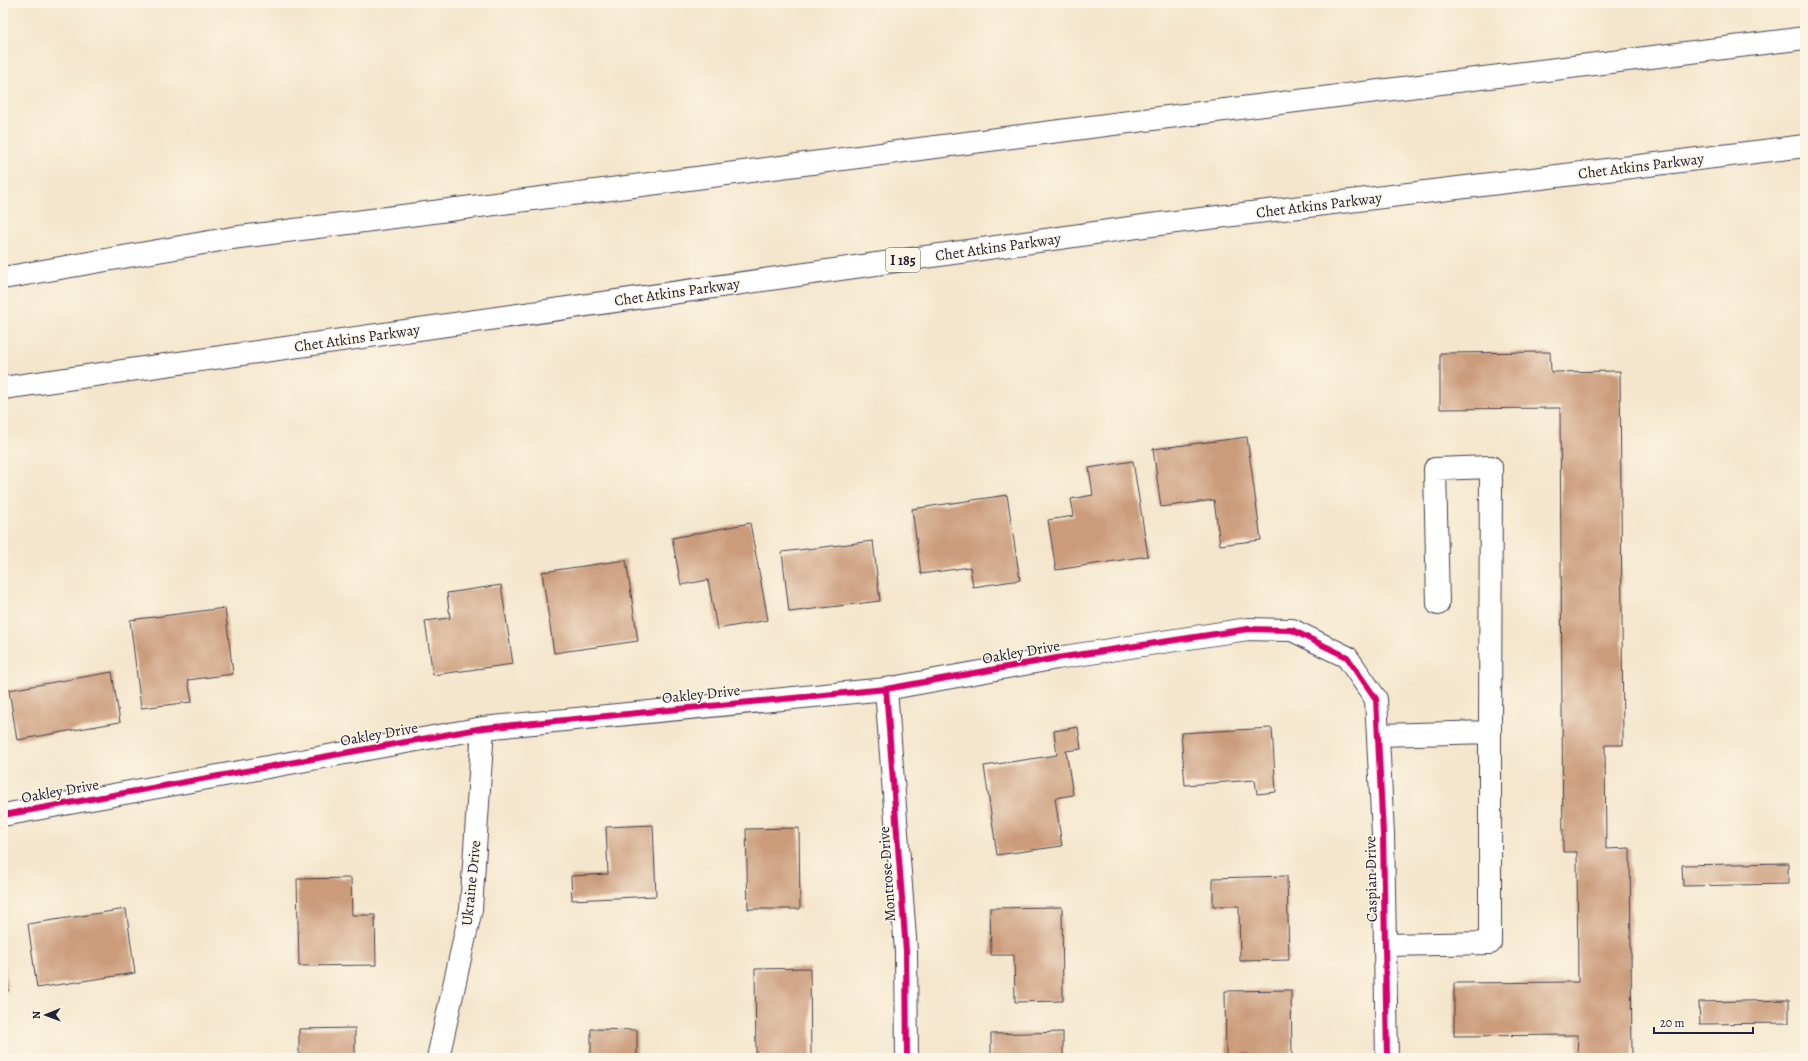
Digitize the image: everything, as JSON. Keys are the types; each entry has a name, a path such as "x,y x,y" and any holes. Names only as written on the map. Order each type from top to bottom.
{"main road":[{"path":"3,278 232,238 1152,119 1805,38"},
{"name":"Chet Atkins Parkway","path":"3,388 1151,225 1805,146"},
{"path":"1385,945 1490,943 1491,466 1435,469 1438,604"},
{"name":"Oakley Drive","path":"3,814 484,728 886,689 1057,658 1248,629 1292,630 1347,657 1376,699"},
{"name":"Montrose Drive","path":"886,689 906,951 907,1058"},
{"name":"Caspian Drive","path":"1376,699 1383,834 1387,1058"},
{"name":"Ukraine Drive","path":"438,1058 471,909 484,728"},
{"path":"1378,735 1490,732"}],"building":[{"path":"1550,352 1551,372 1620,371 1623,745 1605,745 1606,849 1630,848 1632,1056 1577,1056 1578,1035 1454,1036 1454,983 1578,982 1577,852 1563,852 1560,408 1440,409 1440,353"},
{"path":"1247,437 1261,540 1220,545 1214,500 1161,507 1153,449"},
{"path":"1133,461 1148,556 1056,570 1048,520 1074,516 1071,499 1093,495 1089,468"},
{"path":"1007,495 1020,580 973,587 970,567 921,574 912,509"},
{"path":"750,523 768,620 717,629 708,580 681,585 672,538"},
{"path":"873,541 880,601 789,612 782,552"},
{"path":"626,560 638,641 554,653 542,572"},
{"path":"501,585 513,664 433,675 425,621 450,618 447,593"},
{"path":"225,608 233,674 188,680 192,702 141,708 130,620"},
{"path":"112,672 120,722 17,740 9,690"},
{"path":"1078,727 1081,749 1066,751 1073,795 1055,798 1062,846 997,855 984,766 1057,755 1054,731"},
{"path":"1272,728 1276,792 1257,794 1255,780 1185,785 1181,733"},
{"path":"653,825 656,896 572,900 571,876 608,874 606,827"},
{"path":"799,828 800,909 748,909 746,829"},
{"path":"1788,863 1788,884 1683,886 1682,865"},
{"path":"1287,876 1289,960 1240,961 1239,906 1213,906 1213,878"},
{"path":"351,878 352,915 375,915 376,965 299,966 297,879"},
{"path":"1062,907 1063,1001 1015,1002 1014,955 991,955 990,908"},
{"path":"126,909 135,973 37,988 28,924"},
{"path":"3,950 8,991 3,991"},
{"path":"810,968 811,1058 764,1058 764,1055 756,1055 755,969"},
{"path":"1291,990 1292,1058 1248,1058 1248,1054 1226,1055 1225,991"},
{"path":"1789,1000 1789,1023 1700,1024 1699,1002"},
{"path":"355,1028 355,1058 299,1058 299,1029"},
{"path":"591,1029 637,1030 637,1058 591,1058"},
{"path":"1063,1032 1063,1058 991,1058 991,1034"}],"cycle path":[{"path":"3,815 483,728 886,689 1057,658 1248,629 1292,630 1347,657 1376,699 1383,834 1387,1058"},
{"path":"886,689 906,951 907,1058"}]}
